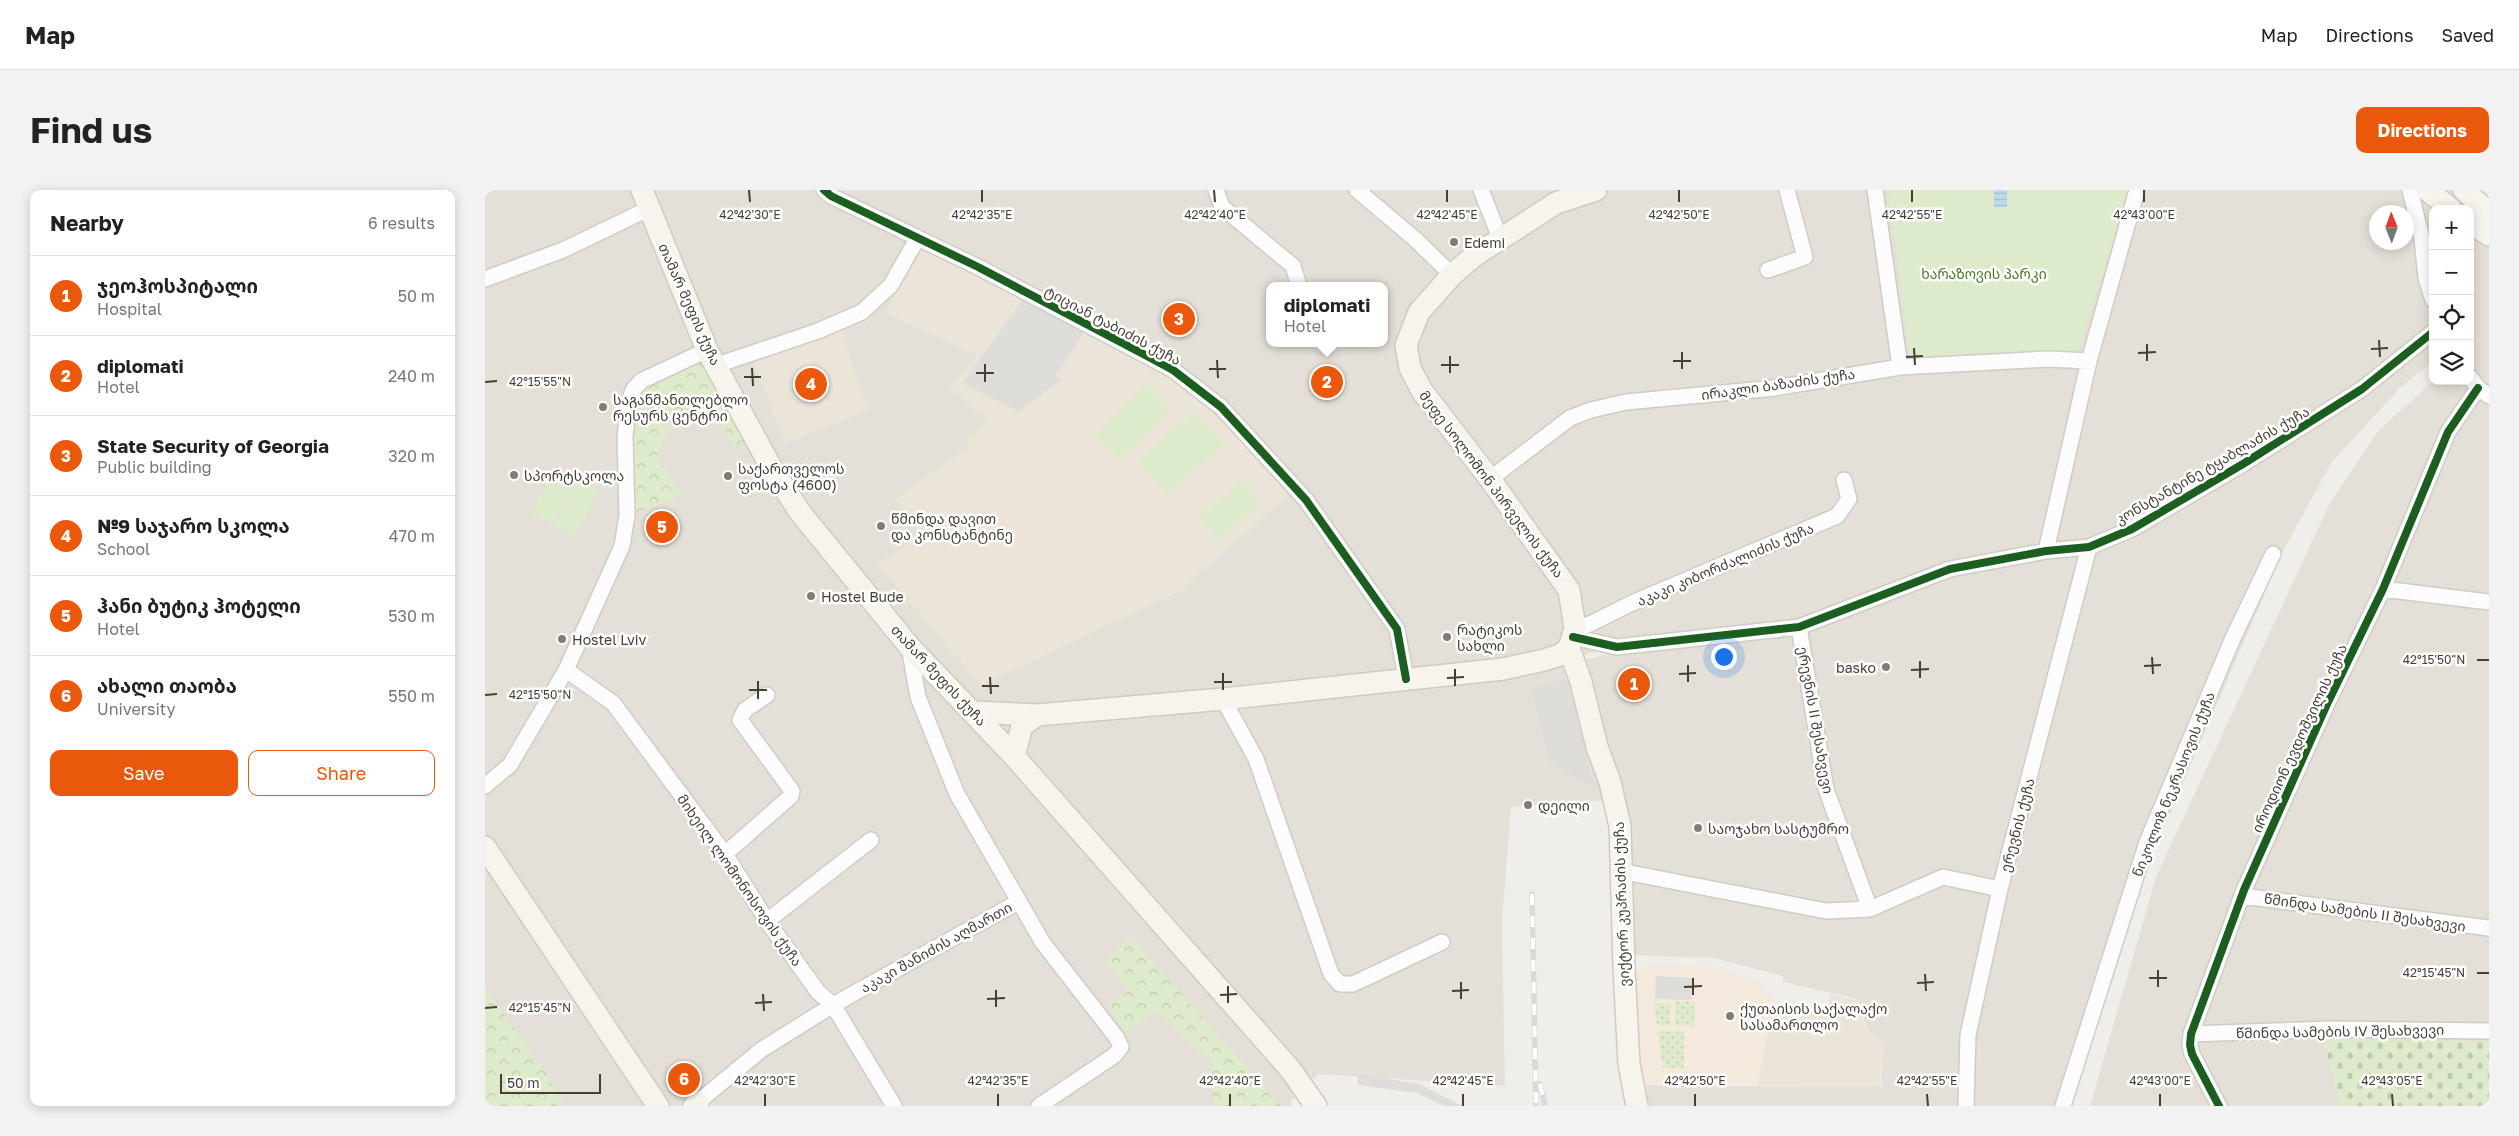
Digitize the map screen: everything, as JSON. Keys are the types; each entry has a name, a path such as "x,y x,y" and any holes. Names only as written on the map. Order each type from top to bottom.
{"main road":[{"name":"მეფე სოლომონ პირველის ქუჩა","path":"1572,638 1572,600 1564,580 1490,479 1422,391 1410,368 1406,345 1419,312 1452,274 1474,256 1556,203 1596,190"},
{"path":"2427,190 2446,205"},
{"path":"2464,190 2489,213"},
{"name":"თამარ მეფის ქუჩა","path":"645,200 712,358 771,467 799,512 909,646 1014,756 1290,1069 1316,1106"},
{"path":"2474,225 2489,235"},
{"path":"973,712 1037,715 1223,699 1503,669 1560,655 1572,638"},
{"name":"ვიქტორ კუპრაძის ქუჩა","path":"1572,638 1597,748 1612,791 1620,826 1620,871 1629,1064 1637,1106"},
{"path":"1014,756 1022,726 1037,715"},
{"path":"485,847 658,1106"}],"street":[{"name":"ტიციან ტაბიძის ქუჩა","path":"824,190 831,196 978,267 1173,370 1221,407 1306,500 1397,629 1406,679"},
{"path":"1216,190 1222,207 1293,266 1298,282"},
{"path":"1357,190 1415,239 1452,274"},
{"path":"1481,190 1500,238"},
{"path":"1768,270 1805,257 1787,190"},
{"path":"1875,190 1900,366"},
{"path":"2046,551 2089,361 2137,190"},
{"path":"2410,190 2422,239 2426,278 2431,295"},
{"path":"485,279 563,250 645,200"},
{"path":"485,786 510,765 566,670 622,546 627,515 625,437 629,401 633,390 641,381 712,358 818,331 862,312 891,285 917,239"},
{"name":"კონსტანტინე ტყაბლაძის ქუჩა","path":"1572,638 1617,647 1799,626 1950,569 2046,551 2089,547 2132,529 2243,464 2362,389 2429,335"},
{"name":"ირაკლი ბაზაძის ქუჩა","path":"1490,479 1570,418 1591,410 1626,402 1775,388 1900,366 2048,359 2089,361"},
{"name":"იროდიონ ევდოშვილის ქუჩა","path":"2219,1106 2192,1054 2190,1045 2191,1034 2242,896 2327,704 2383,589 2448,432 2479,387"},
{"name":"აკაკი კიბორძალიძის ქუჩა","path":"1572,638 1590,624 1632,603 1837,516 1849,499 1844,480"},
{"name":"ერევნის ქუჩა","path":"1966,1106 1968,1035 2000,889 2089,547"},
{"name":"ნიკოლოზ ნეკრასოვის ქუჩა","path":"2063,1106 2147,842 2233,638 2273,554"},
{"path":"2383,589 2489,602"},
{"name":"ერევნის II შესახვევი","path":"1799,626 1826,789 1870,909"},
{"name":"აკაკი შანიძის აღმართი","path":"697,1105 761,1050 833,1005 1018,902 951,779 918,697 909,646"},
{"name":"მიხეილ ლომონოსოვის ქუჩა","path":"566,670 601,692 613,703 725,854 767,921 818,992 833,1005 895,1106"},
{"path":"725,854 791,796 792,791 740,720 745,710 767,695"},
{"path":"1223,699 1256,759 1331,974 1340,984 1353,984 1442,942"},
{"path":"767,921 871,840"},
{"path":"1620,871 1826,911 1870,909 1943,877 2000,889"},
{"name":"წმინდა სამების II შესახვევი","path":"2242,896 2489,928"},
{"path":"1018,902 1043,943 1117,1038 1121,1047 1115,1055 1039,1106"},
{"name":"წმინდა სამების IV შესახვევი","path":"2191,1034 2330,1029 2489,1031"}],"shaded area":[{"path":"485,190 2489,190 2489,1046 2322,1039 2339,1098 2344,1106 2090,1106 2156,877 2329,505 2379,430 2429,385 2474,385 2474,205 2429,205 2429,340 2364,389 2100,540 1994,556 1815,621 1597,651 1563,663 1606,800 1511,807 1502,922 1505,1086 1318,1074 1290,1102 1292,1106 485,1106"},
{"path":"923,249 1187,385 1291,493 1180,591 981,685 878,564 921,534 895,499 967,448 968,437 988,421 950,389 977,356 885,312"},
{"path":"1022,300 1084,332 1056,375 1061,379 1019,412 963,383"},
{"path":"843,330 849,357 869,410 785,443 752,358 788,343"},
{"path":"2427,347 2429,350 2429,365 2400,388 2331,463 2283,551 2143,876 2069,1106 1628,1106 1638,1085 1881,1087 1883,1042 1867,1030 1858,999 1783,982 1783,976 1714,958 1627,955 1619,803 1578,661 1653,644 1806,626 1952,570 2087,550 2320,421"},
{"path":"1567,679 1594,787 1550,763 1531,687"},
{"path":"1654,964 1710,966 1759,982 1779,1008 1766,1030 1756,1084 1638,1083 1632,970"},
{"path":"1656,976 1692,978 1691,1000 1655,999"},
{"path":"1830,994 1857,1000 1866,1030 1883,1042 1880,1087 1757,1085 1768,1029 1780,1011 1797,1008 1827,1012"},
{"path":"1358,1074 1419,1084 1463,1106 1445,1106 1416,1093 1358,1085"}],"green space":[{"name":"ხარაზოვის პარკი","path":"1888,190 2128,190 2079,350 1910,360"},
{"path":"707,361 747,440 734,448 725,429 704,419 669,424 657,456 682,495 632,515 631,426 638,395 651,382"},
{"path":"1147,384 1171,410 1119,459 1095,434"},
{"path":"1196,411 1225,446 1167,493 1138,461"},
{"path":"555,468 576,480 551,524 531,513"},
{"path":"578,480 599,492 574,536 554,525"},
{"path":"1242,480 1262,503 1218,540 1198,518"},
{"path":"1131,937 1281,1106 1214,1106 1211,1070 1214,1065 1157,1011 1125,1032 1107,1007 1129,991 1106,962"},
{"path":"485,988 546,1074 564,1106 485,1106"},
{"path":"1676,1002 1695,1002 1694,1027 1674,1025"},
{"path":"1654,1003 1671,1004 1670,1026 1657,1025"},
{"path":"1658,1031 1684,1032 1684,1068 1663,1068"},
{"path":"2322,1039 2489,1042 2489,1106 2344,1106 2339,1098"}],"water":[{"path":"1994,190 2007,190 2007,207 1994,207"}],"railway":[{"path":"1532,894 1536,1106"},
{"path":"1540,1084 1545,1106"}],"cycle path":[{"path":"824,190 831,196 978,267 1173,370 1221,407 1306,500 1397,629 1406,679"},
{"path":"1573,637 1617,647 1799,627 1950,569 2046,551 2089,547 2132,529 2243,464 2362,389 2429,335"},
{"path":"2219,1106 2192,1054 2190,1045 2191,1034 2244,890 2327,704 2383,589 2448,432 2478,388"}],"place":[{"name":"Edemi","path":"1454,242"},
{"name":"State Security of Georgia","path":"1179,319"},
{"name":"diplomati","path":"1327,382"},
{"name":"№9 საჯარო სკოლა","path":"811,384"},
{"name":"საგანმანთლებლო რესურს ცენტრი","path":"603,407"},
{"name":"სპორტსკოლა","path":"514,475"},
{"name":"საქართველოს ფოსტა (4600)","path":"728,476"},
{"name":"წმინდა დავით და კონსტანტინე","path":"881,526"},
{"name":"ჰანი ბუტიკ ჰოტელი","path":"662,527"},
{"name":"Hostel Bude","path":"811,596"},
{"name":"რატიკოს სახლი","path":"1447,637"},
{"name":"Hostel Lviv","path":"562,639"},
{"name":"basko","path":"1886,667"},
{"name":"ჯეოჰოსპიტალი","path":"1634,684"},
{"name":"დეილი","path":"1528,805"},
{"name":"საოჯახო სასტუმრო","path":"1698,828"},
{"name":"ქუთაისის საქალაქო სასამართლო","path":"1730,1016"},
{"name":"ახალი თაობა","path":"684,1079"}]}
